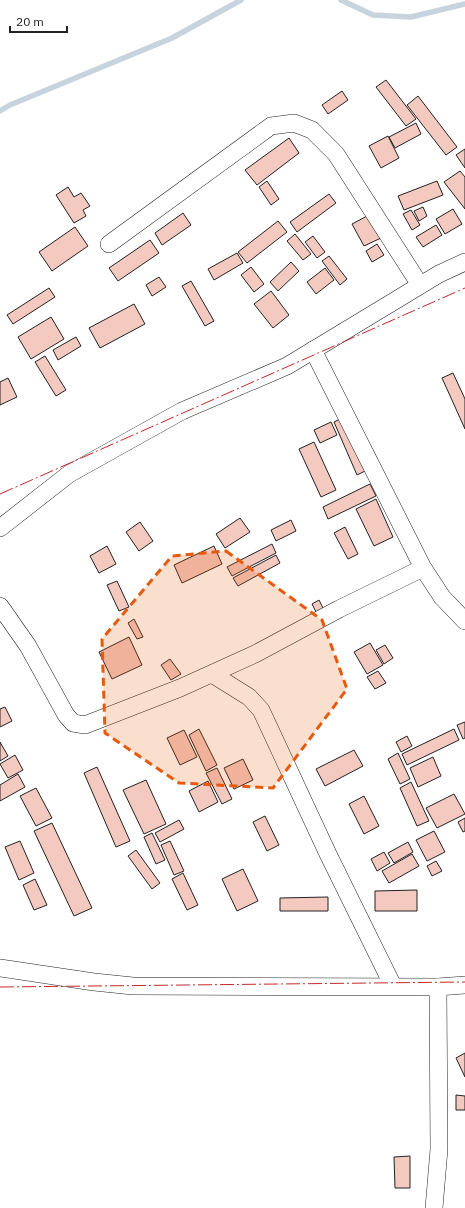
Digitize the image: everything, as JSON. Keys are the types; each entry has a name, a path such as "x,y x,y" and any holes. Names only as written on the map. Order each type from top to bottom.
{"street":[{"path":"109,244 271,126 294,123 312,130 336,154 420,285"},
{"path":"0,528 69,474 182,410 287,366 420,285 465,262"},
{"path":"313,350 423,568 442,597 465,620"},
{"path":"0,606 28,646 66,715 73,723 85,725 212,674 255,654 339,609 423,568"},
{"path":"212,674 249,697 261,710 328,854 393,986"},
{"path":"0,968 94,982 133,986 438,987 465,985"},
{"path":"434,1208 439,1149 438,987"}],"highlighted area":[{"path":"226,551 322,620 347,689 273,788 179,783 105,733 102,639 172,556"}],"building":[{"path":"386,80 416,119 406,126 376,87"},
{"path":"342,91 348,100 328,114 322,105"},
{"path":"418,96 457,147 446,155 407,105"},
{"path":"416,123 421,134 395,148 389,137"},
{"path":"388,136 399,158 381,168 369,146"},
{"path":"289,138 299,153 257,185 245,170"},
{"path":"465,149 465,168 456,155"},
{"path":"460,171 465,177 465,209 444,182"},
{"path":"267,181 279,199 271,205 259,187"},
{"path":"437,181 443,195 404,210 398,196"},
{"path":"68,187 74,197 81,193 90,206 83,210 86,216 74,223 56,195"},
{"path":"329,194 336,203 297,232 290,222"},
{"path":"423,207 427,216 419,221 414,211"},
{"path":"453,209 462,224 445,234 436,219"},
{"path":"411,210 420,225 412,230 403,214"},
{"path":"183,213 191,225 162,245 155,233"},
{"path":"369,215 381,238 364,246 352,224"},
{"path":"278,221 287,232 247,263 238,252"},
{"path":"436,225 442,235 423,247 416,237"},
{"path":"75,227 88,246 52,271 39,252"},
{"path":"295,234 311,254 303,260 287,241"},
{"path":"313,236 325,252 317,258 305,242"},
{"path":"150,240 159,253 118,281 109,268"},
{"path":"377,244 384,255 372,262 366,251"},
{"path":"237,253 243,263 214,280 208,269"},
{"path":"329,256 347,279 340,285 322,261"},
{"path":"291,262 299,271 278,291 270,282"},
{"path":"251,267 264,284 254,292 241,275"},
{"path":"325,268 334,280 316,294 307,282"},
{"path":"159,277 166,287 152,296 146,285"},
{"path":"191,281 214,321 205,326 182,286"},
{"path":"49,288 55,297 13,324 7,315"},
{"path":"271,291 289,315 273,328 254,304"},
{"path":"134,304 145,324 100,348 89,328"},
{"path":"51,317 64,339 31,359 18,337"},
{"path":"76,337 81,346 58,360 53,350"},
{"path":"45,356 66,390 56,396 35,362"},
{"path":"453,373 465,399 465,429 442,378"},
{"path":"8,378 17,397 0,405 0,382"},
{"path":"344,417 367,470 357,475 334,422"},
{"path":"331,422 337,435 320,443 314,430"},
{"path":"314,442 336,490 321,497 299,449"},
{"path":"370,484 376,496 328,519 323,507"},
{"path":"376,499 393,537 374,546 356,509"},
{"path":"240,518 250,532 225,548 216,534"},
{"path":"291,520 296,531 276,541 271,530"},
{"path":"140,522 153,541 139,551 126,532"},
{"path":"345,527 358,554 348,559 334,533"},
{"path":"272,544 276,553 232,576 227,567"},
{"path":"107,546 116,564 99,573 90,556"},
{"path":"214,546 222,564 182,583 174,565"},
{"path":"276,555 280,563 238,586 233,578"},
{"path":"117,581 129,607 119,611 107,585"},
{"path":"319,600 324,610 317,614 312,604"},
{"path":"134,619 143,637 137,639 128,623"},
{"path":"129,637 142,665 112,679 99,652"},
{"path":"370,643 383,665 367,674 354,652"},
{"path":"385,645 393,658 384,664 376,650"},
{"path":"170,659 181,674 171,680 161,665"},
{"path":"378,671 386,683 375,689 367,677"},
{"path":"5,707 12,721 0,727 0,709"},
{"path":"465,722 465,738 463,739 457,725"},
{"path":"199,729 217,765 206,771 189,735"},
{"path":"454,729 459,740 407,765 402,754"},
{"path":"184,730 197,757 180,765 167,738"},
{"path":"407,736 412,746 401,752 396,742"},
{"path":"0,742 8,756 0,761"},
{"path":"354,750 363,766 325,786 316,769"},
{"path":"398,753 410,779 400,784 388,759"},
{"path":"15,755 23,770 8,778 0,764"},
{"path":"433,757 441,776 418,787 410,768"},
{"path":"243,759 253,780 234,789 224,768"},
{"path":"97,767 130,841 116,847 84,773"},
{"path":"217,768 232,799 222,804 206,773"},
{"path":"18,774 25,787 0,801 0,785"},
{"path":"146,780 166,824 144,834 123,790"},
{"path":"208,781 218,802 199,812 189,791"},
{"path":"411,782 429,821 417,826 400,788"},
{"path":"36,788 52,818 36,826 20,796"},
{"path":"454,794 465,814 437,828 426,808"},
{"path":"364,796 379,826 364,834 349,804"},
{"path":"265,816 279,845 267,851 253,822"},
{"path":"465,818 465,831 463,832 458,822"},
{"path":"179,820 184,829 160,842 155,833"},
{"path":"52,823 92,908 74,916 34,831"},
{"path":"434,831 445,852 427,861 416,840"},
{"path":"152,833 165,860 156,864 144,837"},
{"path":"20,841 34,873 19,880 5,847"},
{"path":"170,841 184,871 174,875 161,845"},
{"path":"408,842 413,852 394,863 388,853"},
{"path":"136,850 160,883 152,889 128,856"},
{"path":"384,852 390,863 377,871 371,859"},
{"path":"412,854 419,866 389,883 382,871"},
{"path":"436,861 442,871 432,876 427,866"},
{"path":"243,869 258,901 237,911 222,879"},
{"path":"183,873 198,905 187,910 172,879"},
{"path":"35,879 47,905 34,910 23,885"},
{"path":"417,890 417,911 375,911 375,891"},
{"path":"328,897 328,911 280,911 280,898"},
{"path":"465,1053 465,1077 456,1058"},
{"path":"456,1095 465,1096 465,1110 456,1110"},
{"path":"410,1156 410,1188 395,1188 394,1157"}],"waterway":[{"path":"0,111 10,105 172,38 241,0"},
{"path":"341,0 373,15 411,17 465,4"}],"power":[{"path":"0,494 465,288"},
{"path":"0,987 465,982"}]}
